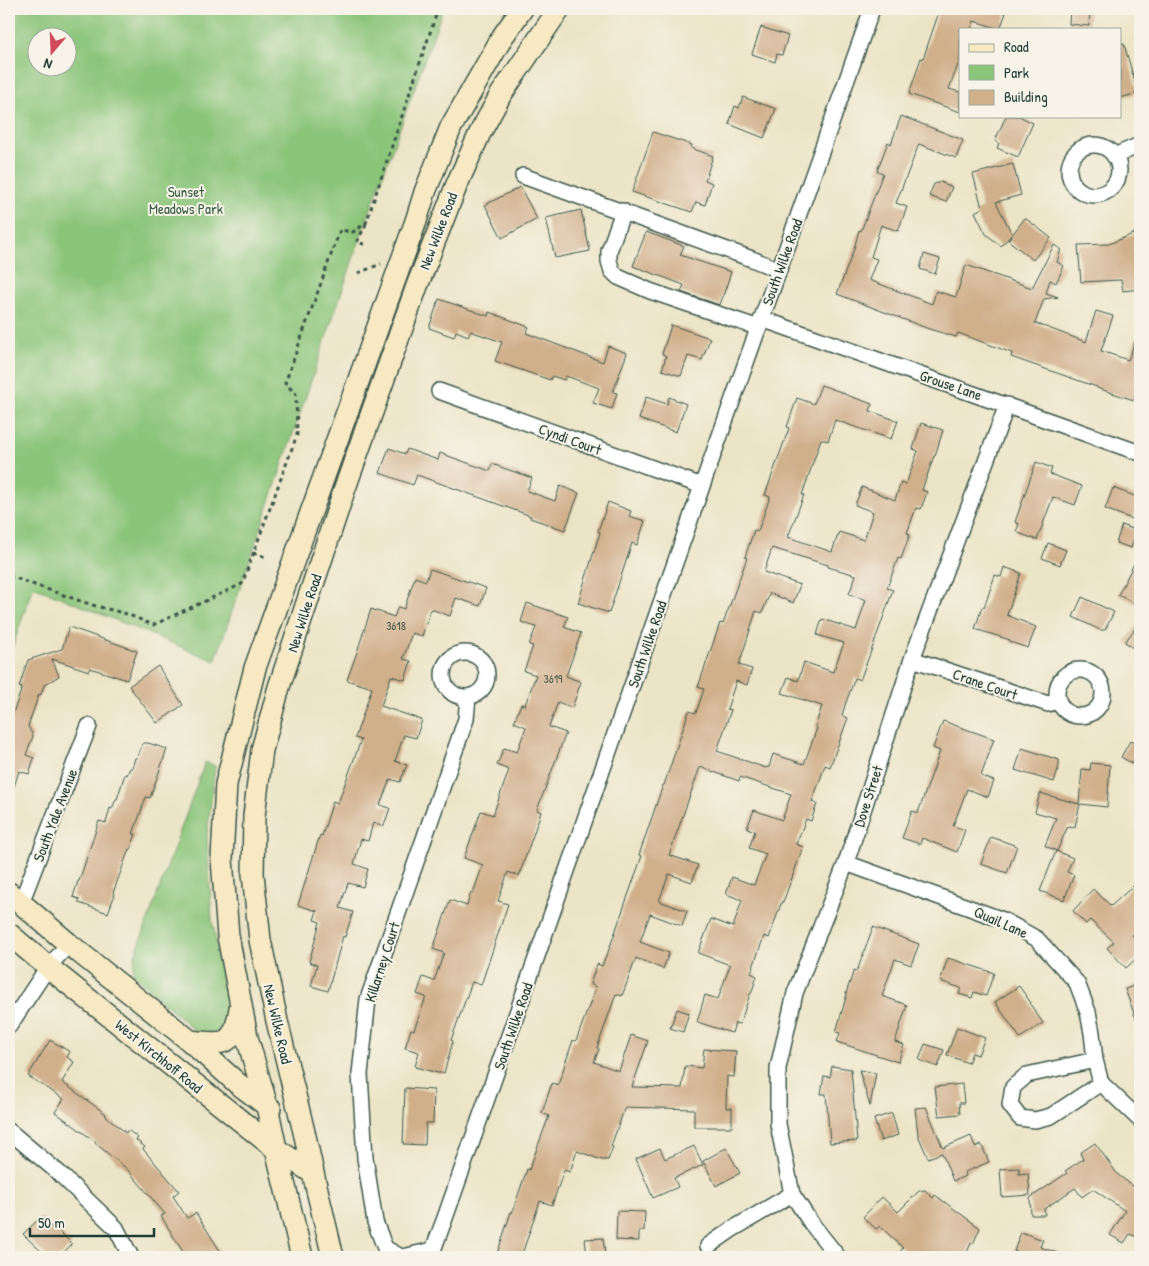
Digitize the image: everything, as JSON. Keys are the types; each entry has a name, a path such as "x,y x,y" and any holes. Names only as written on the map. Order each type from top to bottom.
{"main road":[{"name":"New Wilke Road","path":"302,1257 267,1106 247,1037 228,936 222,859 226,784 255,668 425,192 451,127 503,36 522,9"},
{"name":"New Wilke Road","path":"333,1257 277,1022 262,949 253,874 254,816 262,750 279,687 345,488 417,286 456,184 500,96 559,9"},
{"name":"West Kirchhoff Road","path":"15,898 68,944 190,1041 237,1083 305,1136"},
{"name":"West Kirchhoff Road","path":"9,934 276,1149 313,1174"},
{"path":"190,1041 225,1042 233,1035 238,1022 241,1003"}],"street":[{"name":"South Wilke Road","path":"402,1257 433,1250 452,1200 702,486 872,9"},
{"path":"1114,156 1140,145"},
{"path":"523,176 752,258 779,270"},
{"name":"Grouse Lane","path":"623,211 609,251 612,271 618,278 650,291 760,323 1007,405 1140,453"},
{"name":"Cyndi Court","path":"439,391 702,486"},
{"name":"Dove Street","path":"792,1194 778,1124 778,1068 796,993 846,863 912,659 1007,405"},
{"name":"Crane Court","path":"912,659 1048,704 1057,701"},
{"name":"Killarney Court","path":"402,1257 385,1248 375,1222 365,1158 360,1074 368,998 466,719 468,697"},
{"name":"South Yale Avenue","path":"15,898 89,726"},
{"name":"Quail Lane","path":"846,863 1003,920 1037,938 1077,983 1088,1012 1094,1060 1101,1083 1140,1120"},
{"path":"9,1026 48,967 68,944"},
{"path":"1094,1060 1027,1075 1013,1087 1010,1105 1020,1118 1035,1120 1051,1116 1101,1083"},
{"path":"9,1131 59,1173 116,1228 132,1257"},
{"path":"708,1246 792,1194 811,1223 838,1257"}],"path":[{"path":"367,245 357,242 366,223 438,9"},
{"path":"9,576 92,605 126,614 153,625 242,584 297,435 296,394 286,382 340,230 353,232 366,223"},
{"path":"253,553 265,557"}],"green space":[{"name":"Sunset Meadows Park","path":"9,9 443,9 362,233 215,661 33,586 9,658"},
{"path":"205,762 215,766 207,837 212,920 228,999 229,1015 217,1033 197,1033 133,974 135,956"}],"building":[{"path":"940,9 994,9 1006,13 1000,28 974,21 971,28 959,28 959,62 949,89 959,92 959,112 909,94 921,58 923,59"},
{"path":"1070,9 1090,9 1089,26 1069,24"},
{"path":"761,27 788,36 782,55 777,54 775,62 752,54"},
{"path":"1122,44 1124,44 1138,93 1122,97"},
{"path":"743,97 776,109 764,138 729,124 735,106 739,108"},
{"path":"901,116 963,140 956,158 919,144 896,203 907,207 898,231 881,225 871,257 877,259 869,280 932,304 936,291 956,297 966,265 1032,288 1054,245 1061,249 1057,262 1064,266 1056,283 1050,280 1046,293 1058,297 1044,299 1035,323 1086,342 1096,311 1113,316 1101,351 1128,360 1140,332 1140,402 1011,357 1012,353 958,333 956,337 929,329 837,294 859,230 861,231 883,173 877,171 888,142 891,144"},
{"path":"1005,118 1023,118 1033,123 1018,157 997,148 999,143 995,141"},
{"path":"653,132 692,145 691,148 713,156 705,180 712,183 705,205 696,202 692,212 632,192"},
{"path":"1013,164 1021,195 996,202 1012,234 1001,246 986,234 975,212 982,208 973,174"},
{"path":"941,182 952,187 946,202 929,196 934,184"},
{"path":"520,187 537,219 502,238 485,205"},
{"path":"581,210 590,251 555,258 546,218"},
{"path":"1025,218 1051,238 1033,260 1008,240"},
{"path":"1140,231 1140,289 1123,291 1121,280 1081,282 1078,245 1109,244"},
{"path":"646,232 684,246 680,255 731,272 720,305 681,292 684,285 633,266"},
{"path":"924,254 940,259 935,274 920,269"},
{"path":"439,299 488,316 489,312 529,327 526,333 603,362 608,346 627,353 613,392 617,393 612,409 593,403 599,388 566,376 564,380 552,376 550,380 495,361 502,342 470,331 468,336 456,331 454,337 429,328"},
{"path":"671,325 710,338 702,360 688,356 681,376 662,370 666,356 662,354"},
{"path":"821,385 872,404 870,411 898,421 891,439 835,420 828,441 821,439 802,495 804,495 788,537 832,552 839,532 864,540 873,512 855,505 862,487 895,500 901,482 906,484 918,451 913,449 921,423 943,430 922,490 927,492 921,509 916,508 907,533 910,534 901,559 898,558 887,588 893,590 860,680 855,678 845,705 842,716 848,718 830,767 825,765 812,802 817,804 811,821 806,819 796,844 803,847 769,938 764,936 751,973 757,976 740,1024 735,1023 732,1033 697,1022 705,995 718,999 730,965 698,953 711,919 733,927 742,900 726,894 732,877 754,885 766,854 749,848 755,831 747,828 754,810 782,820 791,794 740,777 739,781 700,767 669,855 698,865 692,882 669,874 659,901 687,911 682,926 650,914 640,942 669,953 663,969 636,958 622,996 616,994 594,1062 619,1071 631,1035 648,1041 632,1087 682,1088 685,1066 702,1068 704,1049 736,1051 734,1077 727,1076 726,1108 732,1108 732,1127 694,1127 694,1109 625,1107 608,1160 602,1160 577,1151 570,1172 564,1170 552,1205 540,1201 521,1257 496,1257 527,1169 529,1170 549,1116 542,1113 552,1083 558,1085 573,1040 576,1041 596,987 590,984 597,964 602,966 607,955 642,856 639,855 689,711 696,713 704,689 698,687 720,623 723,624 747,558 745,557 754,530 758,531 770,497 765,495 789,428 787,427 797,398 814,404","holes":["772,548 828,565 828,567 856,575 849,594 866,600 856,630 822,619 817,635 844,643 833,672 804,662 798,681 788,677 782,693 822,706 815,727 817,728 804,764 773,754 769,767 766,768 717,751 731,710 727,709 736,681 747,685 752,669 739,665 756,611 762,613 770,593 793,603 800,585 764,572"]},
{"path":"646,397 667,404 669,397 686,404 676,432 639,419"},
{"path":"389,448 405,454 407,449 438,460 440,453 490,471 492,464 532,478 527,491 555,501 560,486 579,493 565,530 417,475 413,485 380,473"},
{"path":"1036,462 1052,468 1050,474 1082,486 1075,505 1053,497 1037,540 1016,532 1019,524 1015,522"},
{"path":"1113,488 1140,498 1132,519 1105,509"},
{"path":"608,502 631,511 629,516 645,521 637,545 632,543 609,613 578,603"},
{"path":"1122,525 1137,531 1131,548 1116,543"},
{"path":"1048,543 1066,550 1060,565 1042,558"},
{"path":"1140,552 1140,606 1118,595"},
{"path":"1004,567 1021,573 1007,615 1036,627 1028,648 975,629 995,575 1001,577"},
{"path":"430,569 486,588 480,606 456,598 450,616 431,609 422,636 412,633 403,659 411,661 405,680 391,676 381,706 422,720 416,738 404,735 395,761 407,765 400,782 390,779 380,805 390,808 384,826 373,823 368,841 361,839 354,864 368,869 363,887 348,883 340,908 353,912 345,937 343,936 328,991 311,986 317,965 309,962 320,922 314,920 317,911 298,905 320,835 322,836 333,801 338,803 361,740 355,738 372,688 347,680 371,609 394,617 398,607 404,609 415,577 426,581"},
{"path":"1082,597 1114,612 1105,630 1100,630 1073,617"},
{"path":"527,603 568,617 564,627 581,633 566,676 581,682 572,708 558,702 549,727 566,733 537,810 541,812 519,876 508,872 498,901 508,904 481,985 472,982 451,1040 453,1041 444,1073 438,1073 415,1067 419,1052 405,1048 411,1029 414,1030 426,997 417,994 423,977 434,981 444,953 433,949 450,900 467,906 483,865 464,858 481,811 493,815 509,770 497,765 504,748 517,752 526,727 514,722 521,704 525,705 536,675 524,671 533,646 529,645 536,627 521,622"},
{"path":"1140,622 1140,653 1125,642"},
{"path":"69,627 137,651 127,680 90,668 89,671 52,659 59,676 44,685 41,695 39,694 28,726 33,736 26,755 34,758 29,774 19,771 11,796 9,795 9,724 22,688 19,687 28,660 62,649"},
{"path":"158,666 183,705 157,723 129,686"},
{"path":"943,721 994,739 981,776 994,781 988,797 967,789 953,826 965,830 957,852 922,838 920,844 902,838 912,811 918,813 940,751 933,748"},
{"path":"1130,741 1140,746 1140,768 1121,757"},
{"path":"143,743 167,749 150,798 146,797 133,834 136,834 113,893 115,894 108,913 79,903 79,899 73,897 99,821 106,823 110,808 112,809 117,799 125,774 127,775 130,768 132,768"},
{"path":"1022,748 1059,760 1054,782 1015,770"},
{"path":"1091,763 1110,765 1107,807 1080,804 1075,827 1068,826 1057,851 1045,846 1056,818 1035,812 1040,793 1079,804 1082,769 1090,770"},
{"path":"991,837 1017,846 1007,873 981,864"},
{"path":"1056,851 1073,858 1067,872 1074,875 1064,900 1040,891"},
{"path":"1133,886 1140,894 1140,928 1132,935 1140,944 1140,955 1126,968 1107,948 1114,942 1090,920 1086,924 1073,911 1093,889 1111,906"},
{"path":"873,927 919,944 911,965 895,959 882,996 907,1005 895,1042 904,1045 898,1062 837,1042 840,1033 836,1032 846,993 854,970 857,971"},
{"path":"948,958 994,973 986,996 974,992 972,998 959,994 961,988 940,981"},
{"path":"1140,984 1140,1026 1139,1027 1125,989"},
{"path":"1019,986 1043,1023 1020,1038 995,1002"},
{"path":"677,1009 689,1013 683,1032 670,1028"},
{"path":"957,1027 985,1038 978,1055 972,1053 968,1063 947,1055"},
{"path":"50,1040 70,1052 67,1057 74,1062 62,1082 106,1114 126,1133 128,1130 138,1138 136,1140 145,1147 143,1149 179,1191 173,1196 187,1218 196,1213 224,1257 186,1257 161,1216 165,1214 127,1169 96,1142 55,1112 64,1099 28,1076"},
{"path":"925,1044 944,1050 938,1067 919,1060"},
{"path":"832,1066 851,1069 857,1141 830,1143 826,1094 821,1094 824,1076 830,1077"},
{"path":"859,1070 876,1073 870,1106"},
{"path":"962,1084 964,1103 959,1103 960,1114 939,1116 935,1087"},
{"path":"405,1088 434,1090 433,1123 426,1123 425,1145 403,1144"},
{"path":"926,1107 943,1148 971,1136 975,1147 981,1144 989,1162 965,1172 966,1176 953,1181 942,1153 928,1158 918,1135 915,1108"},
{"path":"892,1113 898,1135 881,1141 874,1119"},
{"path":"1095,1143 1118,1175 1140,1191 1140,1238 1130,1234 1124,1243 1110,1235 1125,1211 1093,1189 1082,1197 1075,1188 1044,1209 1045,1215 1031,1215 1030,1198 1067,1173 1065,1171 1083,1159 1080,1153"},
{"path":"694,1146 703,1165 674,1178 678,1187 653,1198 636,1159 660,1148 665,1159"},
{"path":"726,1148 740,1173 716,1186 703,1161"},
{"path":"1019,1168 1019,1174 1028,1173 1030,1195 1002,1197 1000,1169"},
{"path":"925,1190 933,1198 935,1195 980,1228 965,1257 896,1257 903,1248 880,1226 876,1229 863,1217 882,1197 898,1212 919,1191"},
{"path":"617,1211 645,1212 644,1231 639,1231 639,1241 616,1240"},
{"path":"41,1217 54,1230 56,1228 72,1244 59,1257 47,1257 23,1234"},
{"path":"1021,1232 1043,1240 1040,1247 1064,1255 1064,1257 1030,1257 1014,1251"},
{"path":"603,1238 605,1254 587,1256 585,1239"}]}
